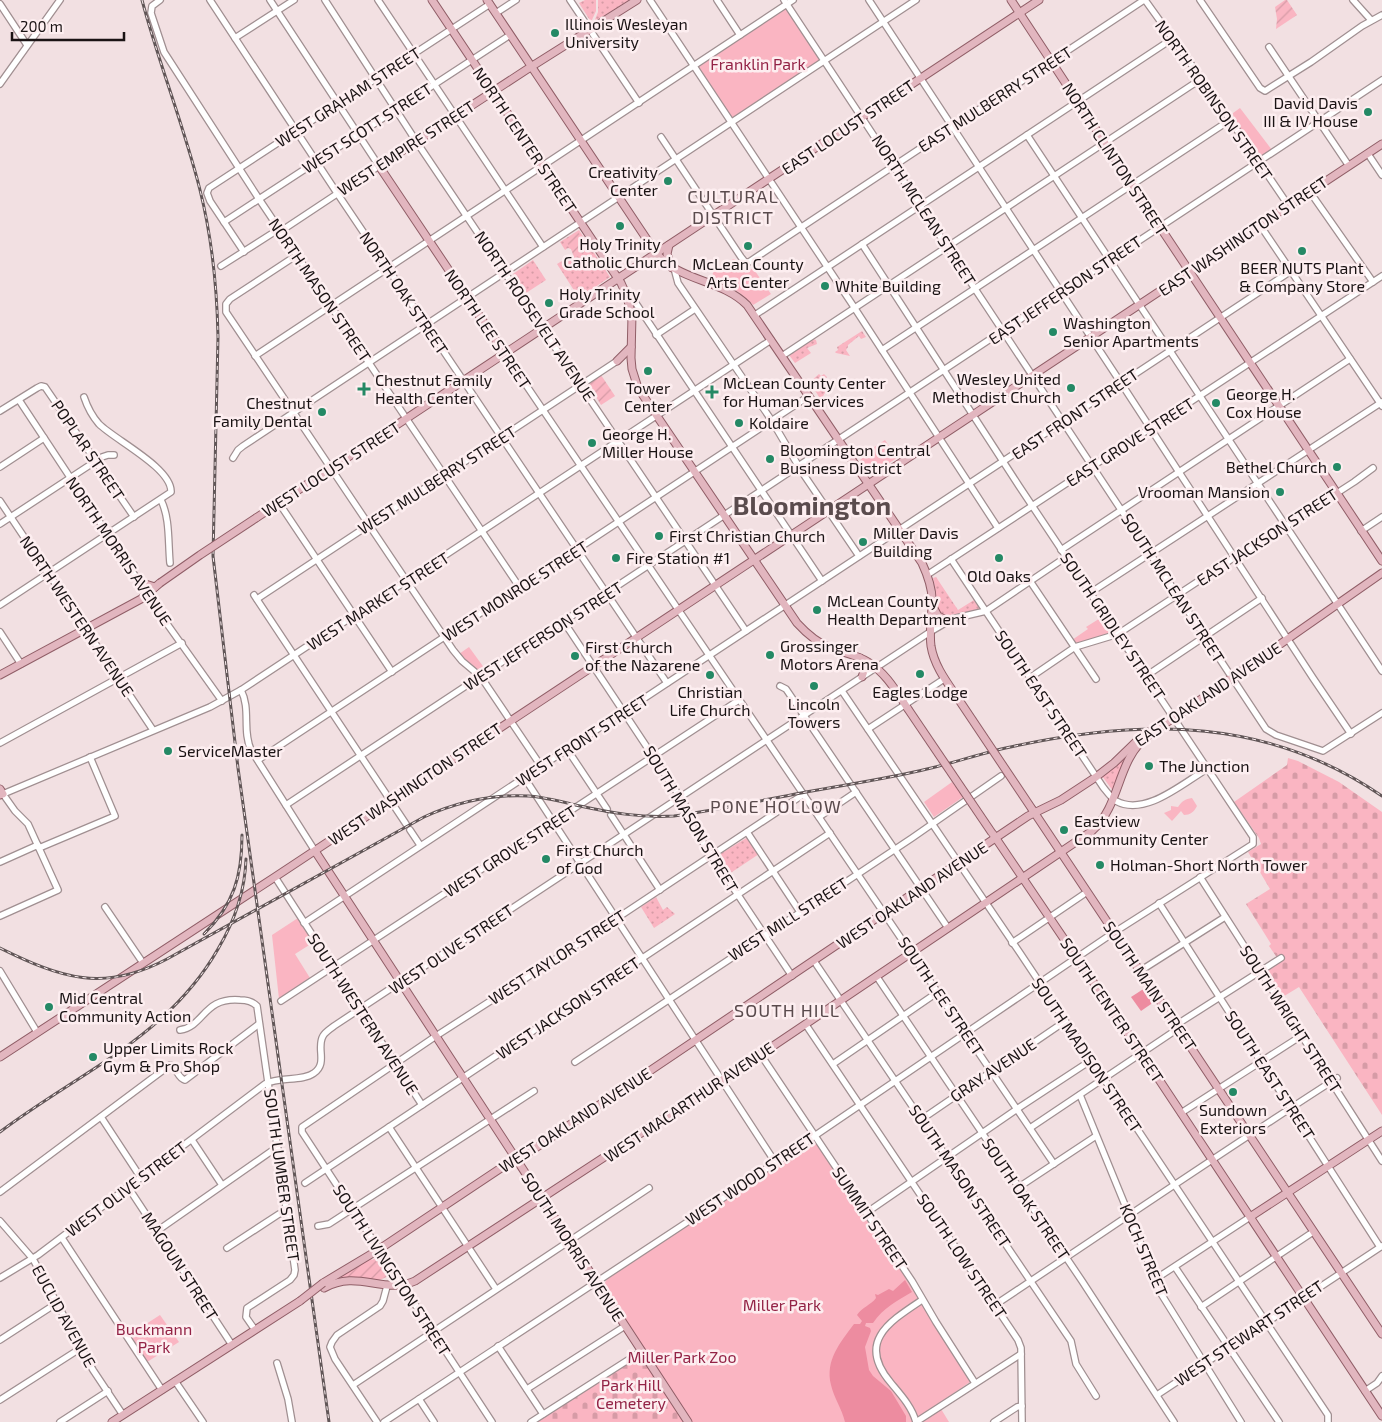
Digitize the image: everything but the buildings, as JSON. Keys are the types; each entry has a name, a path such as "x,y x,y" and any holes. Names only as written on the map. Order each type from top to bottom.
{"main road":[{"name":"NORTH CENTER STREET","path":"432,0 618,278 626,294 633,320 632,369 642,395 784,606"},
{"name":"WEST EMPIRE STREET","path":"379,166 492,91 637,0"},
{"name":"NORTH CLINTON STREET","path":"1011,0 1381,559"},
{"name":"EAST LOCUST STREET","path":"656,253 1039,0"},
{"path":"489,2 656,253 666,264 690,277 729,291 744,302 755,314 922,563 932,591 930,632"},
{"name":"EAST WASHINGTON STREET","path":"828,510 1382,144"},
{"name":"NORTH LEE STREET","path":"379,166 505,354"},
{"path":"670,244 667,254 673,268"},
{"name":"WEST LOCUST STREET","path":"0,675 147,594 200,555 656,253"},
{"path":"604,288 614,287 626,294"},
{"path":"617,361 631,347"},
{"path":"617,361 624,362 632,369"},
{"name":"WEST WASHINGTON STREET","path":"0,1057 792,536 828,510"},
{"name":"EAST OAKLAND AVENUE","path":"1033,810 1061,800 1096,777 1118,760 1138,738 1174,718 1338,606 1382,573"},
{"path":"139,582 158,585"},
{"name":"SOUTH CENTER STREET","path":"784,606 796,623 812,638 830,648 860,658 876,668 889,681 1181,1113 1382,1416"},
{"path":"932,606 938,616 948,621"},
{"name":"SOUTH MAIN STREET","path":"930,632 933,654 944,679 1382,1334"},
{"path":"860,658 865,668 862,677"},
{"name":"WEST MACARTHUR AVENUE","path":"255,1330 324,1285 348,1280 387,1286 415,1281 722,1081 1096,828 1104,819 1114,800 1124,769 1133,752 1143,740 1163,725"},
{"name":"WEST OAKLAND AVENUE","path":"324,1285 696,1041 921,889 994,835 1033,810"},
{"path":"315,850 344,895"},
{"name":"SOUTH MORRIS AVENUE","path":"344,895 688,1422"},
{"path":"1250,1217 1382,1131"},
{"path":"112,1422 255,1330"}],"street":[{"path":"0,84 60,0"},
{"name":"NORTH MASON STREET","path":"160,0 151,9 164,52 259,199 520,588"},
{"name":"NORTH OAK STREET","path":"210,0 337,194 667,683"},
{"name":"NORTH LEE STREET","path":"270,0 379,166"},
{"path":"235,38 294,0"},
{"name":"NORTH ROOSEVELT AVENUE","path":"325,0 416,141 620,441 746,631"},
{"path":"378,0 543,247"},
{"path":"496,13 516,0"},
{"path":"570,0 638,103"},
{"path":"650,0 998,528"},
{"path":"717,0 740,35"},
{"path":"255,356 694,66 785,2 793,0"},
{"path":"869,0 1351,734 1382,713"},
{"path":"233,458 243,446 293,412 916,0"},
{"name":"NORTH ROBINSON STREET","path":"1145,0 1284,199"},
{"name":"EAST MULBERRY STREET","path":"713,216 745,262 752,260 1145,0"},
{"path":"1200,0 1263,91 1268,90 1312,62 1371,20 1382,15"},
{"path":"1353,0 1371,20"},
{"name":"WEST GRAHAM STREET","path":"224,222 210,201 207,192 209,188 414,54 489,2"},
{"name":"NORTH MCLEAN STREET","path":"785,2 1063,422"},
{"path":"0,4 27,45"},
{"name":"WEST SCOTT STREET","path":"224,222 510,35"},
{"path":"755,314 1172,39"},
{"path":"1270,47 1349,166"},
{"path":"782,356 1201,79"},
{"name":"EAST JEFFERSON STREET","path":"799,466 1382,80"},
{"path":"882,350 1230,120"},
{"path":"1027,135 1382,671"},
{"path":"661,137 713,216"},
{"path":"1368,154 1382,175"},
{"name":"WEST EMPIRE STREET","path":"221,266 379,166"},
{"path":"1310,192 1373,282"},
{"path":"224,222 244,252"},
{"path":"1090,593 1381,404 1260,225"},
{"name":"SOUTH GRIDLEY STREET","path":"862,244 1032,506 1253,837 1253,842"},
{"path":"297,255 230,299 226,304 227,315 445,638 459,657 481,677 541,766"},
{"path":"673,268 678,283 772,421 799,466 859,556"},
{"name":"EAST FRONT STREET","path":"859,556 1290,271"},
{"name":"EAST GROVE STREET","path":"927,575 1382,276"},
{"path":"626,294 631,296 822,581"},
{"path":"656,335 695,309"},
{"name":"WEST MARKET STREET","path":"1,793 222,701 242,690 772,340"},
{"name":"NORTH LEE STREET","path":"505,354 709,656"},
{"path":"1062,550 1350,360"},
{"name":"WEST MULBERRY STREET","path":"295,656 256,597 317,560 617,361"},
{"name":"POPLAR STREET","path":"19,400 41,386 47,390 134,517"},
{"name":"WEST MONROE STREET","path":"258,760 809,396"},
{"path":"0,605 172,491 170,483 161,472 98,422 84,397"},
{"path":"1,410 19,400"},
{"name":"NORTH MORRIS AVENUE","path":"19,400 147,594 222,701"},
{"name":"SOUTH MCLEAN STREET","path":"1063,422 1266,729 1323,751 1351,734"},
{"path":"0,467 44,438"},
{"path":"0,524 96,461 106,455 114,455"},
{"name":"WEST JEFFERSON STREET","path":"286,805 799,466"},
{"name":"EAST JACKSON STREET","path":"1031,678 1074,647 1118,634 1373,468"},
{"path":"161,500 164,506 167,526 170,563"},
{"name":"NORTH WESTERN AVENUE","path":"0,501 153,730"},
{"path":"279,503 392,672"},
{"path":"1362,531 1382,517"},
{"name":"WEST FRONT STREET","path":"304,923 859,556"},
{"name":"WEST OLIVE STREET","path":"0,1278 62,1238 269,1082 308,1076 315,1073 322,1061 321,1044 323,1036 334,1026 930,632 948,621 986,611 1066,557"},
{"name":"SOUTH EAST STREET","path":"952,559 1096,777 1114,800"},
{"path":"1030,581 1096,679"},
{"path":"1146,676 1262,598"},
{"path":"564,622 624,712"},
{"path":"0,632 21,664"},
{"path":"0,743 182,643"},
{"path":"295,656 420,845"},
{"name":"SOUTH LEE STREET","path":"709,656 1054,1164"},
{"path":"868,729 907,707 944,679"},
{"path":"780,686 786,689 948,928"},
{"path":"242,690 245,701 248,741 315,850"},
{"name":"SOUTH MADISON STREET","path":"842,691 1266,1322 1328,1415 1329,1421"},
{"name":"WEST GROVE STREET","path":"281,1001 739,700"},
{"name":"SOUTH MASON STREET","path":"624,712 681,798 688,810 692,826 792,976"},
{"path":"567,749 607,809"},
{"path":"0,862 115,816 90,757"},
{"path":"1114,800 1133,805 1149,803 1207,769"},
{"name":"WEST MILL STREET","path":"575,1062 1002,776"},
{"path":"524,778 775,1162"},
{"path":"819,817 856,792"},
{"path":"0,916 58,890 28,824 12,808 1,793"},
{"name":"WEST TAYLOR STREET","path":"311,1120 804,794"},
{"path":"611,815 660,890"},
{"path":"747,832 800,912"},
{"name":"WEST JACKSON STREET","path":"305,1183 830,833"},
{"name":"WEST WOOD STREET","path":"384,1422 815,1136 1076,957 1251,846 1253,842"},
{"path":"275,877 304,923"},
{"name":"SOUTH WRIGHT STREET","path":"1200,877 1382,1162"},
{"path":"1012,942 1087,892"},
{"name":"SOUTH EAST STREET","path":"1159,903 1381,1246"},
{"path":"105,907 143,963"},
{"path":"1140,971 1225,917"},
{"name":"SOUTH WESTERN AVENUE","path":"304,923 422,1105"},
{"path":"1030,1128 1141,1054 1219,997 1281,958"},
{"name":"SOUTH MASON STREET","path":"814,961 1071,1341 1076,1364 1096,1396"},
{"path":"0,971 37,1032"},
{"name":"SOUTH OAK STREET","path":"877,977 1019,1187 1174,1422"},
{"path":"833,1064 938,992"},
{"name":"SOUTH LUMBER STREET","path":"180,1030 188,1029 215,1004 230,999 253,1002 257,1006 295,1273 290,1280 247,1308 246,1317 255,1330"},
{"name":"GRAY AVENUE","path":"922,1119 1064,1022"},
{"path":"0,1192 170,1065 185,1080 259,1024"},
{"name":"SOUTH LOW STREET","path":"806,1025 1018,1340 1021,1354 1022,1422"},
{"path":"1181,1113 1302,1036"},
{"name":"SUMMIT STREET","path":"761,1055 912,1281 975,1383"},
{"path":"866,1213 1090,1061"},
{"path":"995,1305 1130,1216 1249,1134 1337,1078"},
{"path":"318,1226 329,1224 534,1091"},
{"name":"KOCH STREET","path":"1080,1095 1130,1216 1155,1284 1241,1422"},
{"path":"101,1117 140,1178"},
{"name":"SOUTH LIVINGSTON STREET","path":"311,1120 302,1126 301,1131 492,1422"},
{"path":"389,1127 496,1289"},
{"path":"1019,1187 1096,1136"},
{"path":"192,1140 222,1185"},
{"path":"157,1231 273,1150 278,1149"},
{"name":"MAGOUN STREET","path":"128,1188 232,1345"},
{"path":"353,1385 650,1188"},
{"path":"228,1248 279,1214 287,1211"},
{"path":"1154,1280 1250,1217"},
{"name":"EUCLID AVENUE","path":"0,1221 32,1259 58,1303 81,1348 123,1415"},
{"path":"1201,1307 1313,1232"},
{"path":"62,1238 162,1390"},
{"name":"WEST STEWART STREET","path":"1157,1395 1381,1246"},
{"path":"1175,1267 1279,1422"},
{"path":"377,1422 332,1352 332,1342 337,1335 380,1306 387,1286"},
{"path":"922,1300 888,1325 877,1340 875,1351 882,1372 908,1404 916,1422 1021,1354"},
{"path":"0,1340 58,1303"},
{"path":"527,1389 625,1326"},
{"path":"498,1346 544,1414"},
{"path":"0,1400 81,1348"},
{"path":"531,1422 642,1351"},
{"path":"277,1362 288,1399 292,1422"},
{"path":"1365,1391 1377,1383 1382,1376"},
{"path":"175,1381 201,1420 194,1422"},
{"path":"60,1422 108,1391"},
{"path":"419,1399 434,1422"},
{"path":"994,1422 1017,1407 1022,1406"}],"green space":[{"path":"585,0 596,0 596,11 591,22 579,3"},
{"path":"598,0 629,0 594,22 598,12"},
{"path":"1287,0 1297,15 1276,29 1275,7"},
{"name":"Franklin Park","path":"786,8 820,57 820,60 732,118 698,66"},
{"path":"1240,108 1272,150 1259,158 1229,116"},
{"path":"579,230 610,277 579,298 557,264 565,259 567,262 574,257 571,249 565,250 560,242"},
{"path":"578,232 589,248 576,256 565,240"},
{"path":"735,259 745,273 753,268 771,294 753,305 739,292 712,278 713,272 717,269 722,269 725,272 730,269 728,264"},
{"path":"533,260 546,280 526,293 513,274"},
{"path":"862,331 866,337 861,339 859,336 848,345 846,350 850,356 835,352 838,350 837,347"},
{"path":"813,339 816,340 817,344 807,348 811,353 795,363 789,355"},
{"path":"819,374 821,376 824,374 827,377 823,381 825,385 830,383 822,399 824,400 825,407 810,382"},
{"path":"601,375 615,396 601,405 588,384"},
{"path":"885,440 897,458 870,475 860,460 868,454 867,452"},
{"path":"936,577 958,610 974,600 980,609 942,617 938,608 933,578"},
{"path":"1102,617 1111,631 1109,635 1077,643 1072,640 1088,629 1086,627"},
{"path":"469,647 485,669 480,672 459,654"},
{"path":"1125,758 1114,791 1113,791 1102,776"},
{"path":"1288,758 1298,761 1339,782 1382,812 1382,1115 1299,987 1281,998 1264,972 1280,962 1246,904 1270,889 1248,852 1261,844 1259,838 1234,802 1287,765"},
{"path":"952,782 963,797 934,817 924,802"},
{"path":"1192,798 1197,806 1190,814 1184,815 1181,811 1172,821 1164,813 1171,810 1171,806 1178,807 1187,799"},
{"path":"748,837 759,854 729,874 717,856"},
{"path":"656,897 663,910 667,907 675,914 654,928 641,907"},
{"path":"298,918 314,942 295,954 310,978 279,999 272,935"},
{"name":"Miller Park","path":"813,1141 816,1142 911,1286 970,1382 938,1404 949,1422 692,1422 603,1286 607,1279"},
{"path":"370,1257 372,1260 377,1257 389,1276 377,1281 356,1277 341,1278 340,1275"},
{"name":"Buckmann Park","path":"160,1315 179,1342 147,1362 129,1335"},
{"name":"Park Hill Cemetery","path":"639,1356 684,1422 536,1422"}],"shaded area":[{"path":"1145,988 1154,1002 1141,1011 1131,997"},
{"path":"905,1280 912,1292 886,1309 873,1323 866,1323 865,1326 870,1328 871,1331 865,1347 869,1370 873,1376 891,1391 906,1416 906,1422 845,1422 831,1385 830,1368 835,1352 854,1324 860,1324 862,1321 857,1315 876,1298 875,1294 878,1295 889,1289 893,1291"}],"railway":[{"path":"142,0 194,166 208,226 213,263 218,337 213,556 238,768 329,1422"},
{"path":"0,948 43,967 63,974 82,977 122,976 144,970 424,817 462,803 501,796 541,797 592,809 650,816 674,816 896,776 1004,748 1064,737 1112,731 1159,729 1205,731 1250,739 1295,751 1339,770 1382,796"},
{"path":"204,934 223,912 234,889 240,864 242,835"},
{"path":"0,1132 119,1052 173,1007 197,980 224,939 234,917 241,894 246,859"}],"place":[{"name":"Illinois Wesleyan University","path":"555,33"},
{"name":"David Davis III & IV House","path":"1368,112"},
{"name":"Creativity Center","path":"668,181"},
{"name":"Holy Trinity Catholic Church","path":"620,226"},
{"name":"McLean County Arts Center","path":"748,246"},
{"name":"BEER NUTS Plant & Company Store","path":"1302,251"},
{"name":"White Building","path":"825,286"},
{"name":"Holy Trinity Grade School","path":"549,303"},
{"name":"Washington Senior Apartments","path":"1053,332"},
{"name":"Tower Center","path":"648,371"},
{"name":"Wesley United Methodist Church","path":"1071,388"},
{"name":"Chestnut Family Health Center","path":"364,389"},
{"name":"McLean County Center for Human Services","path":"712,392"},
{"name":"George H. Cox House","path":"1216,403"},
{"name":"Chestnut Family Dental","path":"322,412"},
{"name":"Koldaire","path":"739,423"},
{"name":"George H. Miller House","path":"592,443"},
{"name":"Bloomington Central Business District","path":"770,459"},
{"name":"Bethel Church","path":"1337,467"},
{"name":"Vrooman Mansion","path":"1280,492"},
{"name":"First Christian Church","path":"659,536"},
{"name":"Miller Davis Building","path":"863,542"},
{"name":"Fire Station #1","path":"616,558"},
{"name":"Old Oaks","path":"999,558"},
{"name":"McLean County Health Department","path":"817,610"},
{"name":"Grossinger Motors Arena","path":"770,655"},
{"name":"First Church of the Nazarene","path":"575,656"},
{"name":"Eagles Lodge","path":"920,674"},
{"name":"Christian Life Church","path":"710,675"},
{"name":"Lincoln Towers","path":"814,686"},
{"name":"ServiceMaster","path":"168,751"},
{"name":"The Junction","path":"1149,766"},
{"name":"Eastview Community Center","path":"1064,830"},
{"name":"First Church of God","path":"546,859"},
{"name":"Holman-Short North Tower","path":"1100,865"},
{"name":"Mid Central Community Action","path":"49,1007"},
{"name":"Upper Limits Rock Gym & Pro Shop","path":"93,1057"},
{"name":"Sundown Exteriors","path":"1233,1092"}],"district":[{"name":"CULTURAL DISTRICT","path":"733,207"},
{"name":"Bloomington","path":"812,506"},
{"name":"PONE HOLLOW","path":"776,807"},
{"name":"SOUTH HILL","path":"787,1011"}],"park label":[{"name":"Miller Park Zoo","path":"682,1357"}]}
